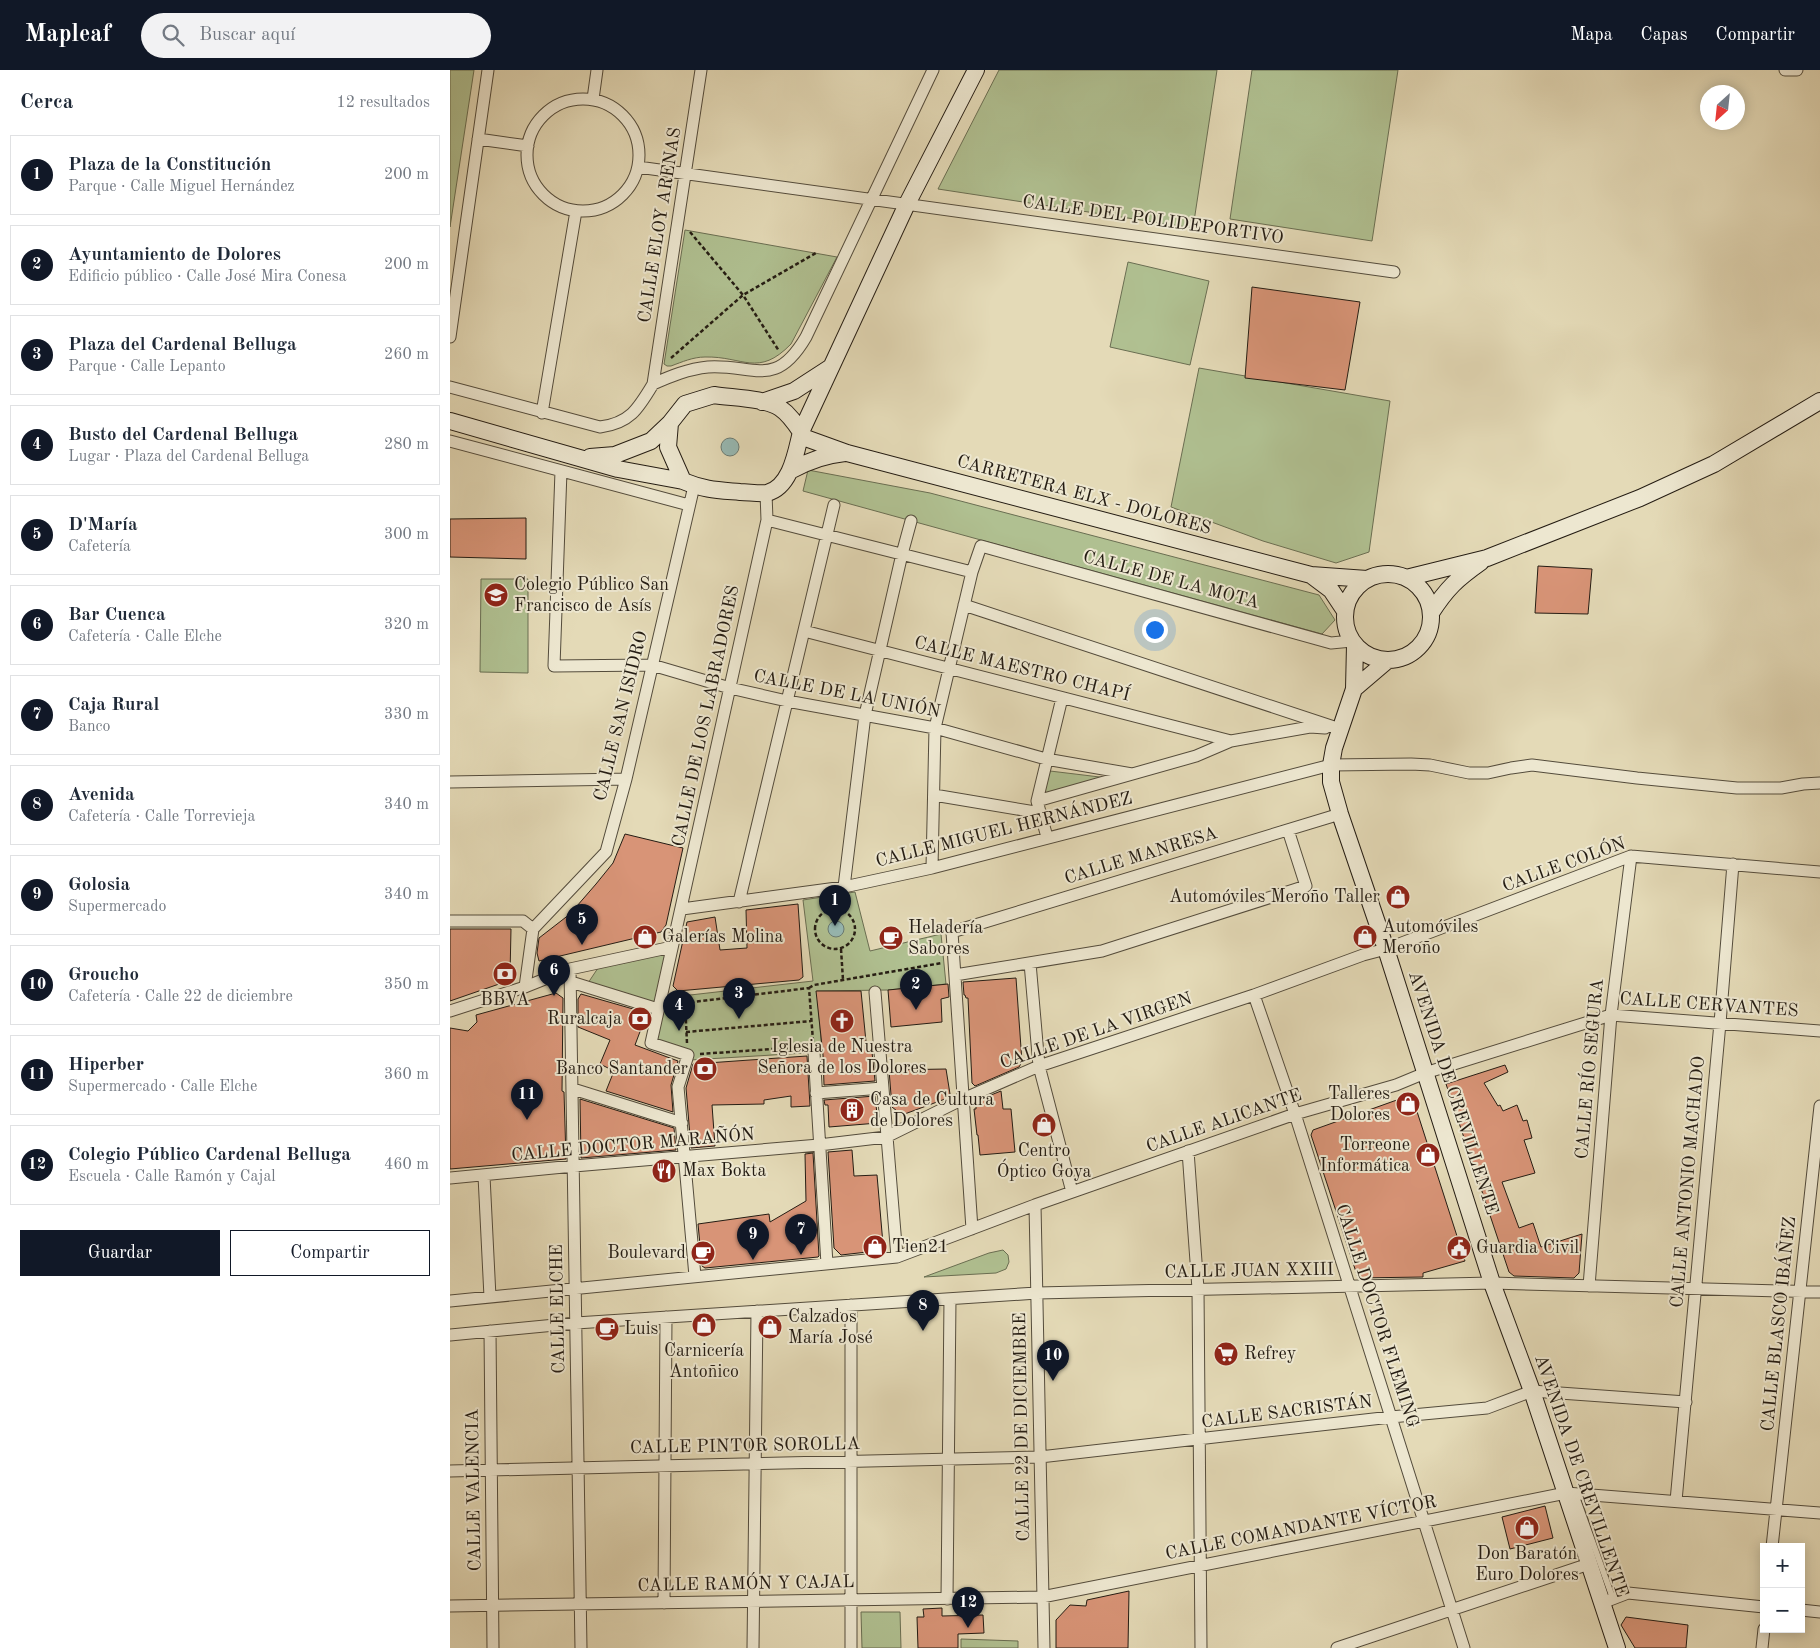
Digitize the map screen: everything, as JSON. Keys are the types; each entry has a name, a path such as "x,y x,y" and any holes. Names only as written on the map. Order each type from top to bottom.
{"main road":[{"path":"792,470 801,434 831,367 907,204 976,70"},
{"path":"762,402 794,391 831,367"},
{"path":"583,458 615,455 651,441 670,423 685,404 714,395 762,402 779,407 791,418 801,434"},
{"path":"1406,578 1487,558 1640,498 1714,464 1820,402"},
{"path":"450,421 583,458 618,470 688,483 702,489 766,493 778,487 792,470 811,460 847,453"},
{"path":"670,423 668,447 688,483"},
{"name":"CARRETERA ELX - DOLORES","path":"801,434 847,453 1311,575 1368,579"},
{"path":"1431,613 1443,593 1459,578 1487,558"},
{"path":"1386,574 1406,578 1418,586 1427,599 1431,613 1430,625 1420,646 1410,654 1388,660 1370,656 1354,643 1346,626 1345,611 1352,592 1368,579 1386,574"},
{"name":"CARRETERA ELX - DOLORES","path":"1311,575 1330,590 1345,611"},
{"name":"AVENIDA DE CREVILLENTE","path":"1354,643 1354,689 1340,729 1331,765 1331,782 1492,1283 1571,1493 1589,1564 1607,1601 1617,1648"},
{"path":"1354,689 1388,660"}],"street":[{"path":"450,338 488,70"},
{"path":"593,100 598,70"},
{"name":"CALLE ELOY ARENAS","path":"653,384 701,70"},
{"path":"450,387 600,426 614,425 627,419 635,412 653,384 692,369 710,367 752,372 779,367 790,360 806,337 933,70"},
{"path":"1785,70 1796,70"},
{"path":"576,99 593,100 609,105 623,115 633,129 638,145 639,161 635,178 625,193 611,204 594,210 576,211 560,206 547,198 536,186 529,172 526,156 528,140 535,125 546,112 560,103 576,99"},
{"path":"478,139 528,146"},
{"name":"CALLE DEL POLIDEPORTIVO","path":"638,167 1394,272"},
{"path":"542,412 576,211"},
{"path":"450,441 690,505"},
{"name":"CALLE DE LA UNIÓN","path":"561,471 554,666 652,665 730,688 787,701 935,728 1046,759 1132,774"},
{"name":"CALLE SAN ISIDRO","path":"533,929 606,852 626,779 690,505 688,483"},
{"name":"CALLE DE LOS LABRADORES","path":"688,1055 651,1043 767,520 766,493"},
{"path":"739,902 834,506"},
{"path":"767,520 972,572 935,728 932,868"},
{"path":"844,887 865,715 911,521"},
{"name":"CALLE DE LA MOTA","path":"972,572 981,546 1331,643 1354,643"},
{"path":"964,605 1340,729"},
{"name":"CALLE MAESTRO CHAPÍ","path":"804,631 1231,741"},
{"path":"1047,837 1037,801 1062,698"},
{"path":"1037,801 1196,756 1231,741 1310,727 1340,729"},
{"name":"CALLE MIGUEL HERNÁNDEZ","path":"682,909 844,887 932,868 1331,765 1411,764 1469,773 1488,773 1532,765 1737,788 1780,788 1820,783"},
{"path":"450,782 626,779"},
{"path":"934,795 1041,813"},
{"name":"CALLE MANRESA","path":"955,975 952,932 1340,814"},
{"path":"972,1228 955,975 1102,951 1306,886 1288,830"},
{"name":"CALLE COLÓN","path":"1386,949 1631,856 1820,872"},
{"name":"CALLE RÍO SEGURA","path":"1590,1286 1611,1015 1631,856"},
{"name":"CALLE ANTONIO MACHADO","path":"1676,1502 1733,864"},
{"path":"450,921 524,921 533,929 525,986"},
{"path":"450,1011 570,969 672,947"},
{"name":"CALLE DE LA VIRGEN","path":"820,1145 886,1137 963,1099 1038,1066 1254,995 1363,955 1386,949"},
{"path":"1030,963 1038,1066 1072,1192"},
{"name":"CALLE ELCHE","path":"570,969 581,1648"},
{"path":"571,982 658,1009"},
{"path":"875,992 897,1257"},
{"name":"CALLE DOCTOR FLEMING","path":"1254,995 1295,1114 1464,1648"},
{"name":"CALLE CERVANTES","path":"1425,1073 1611,1015 1820,1031"},
{"path":"814,1049 827,1264"},
{"path":"688,1055 678,1088 694,1276"},
{"name":"CALLE ALICANTE","path":"450,1301 897,1257 1035,1205 1188,1151 1295,1114 1396,1085 1425,1073"},
{"path":"816,1093 883,1088"},
{"path":"573,1089 682,1123"},
{"name":"CALLE BLASCO IBÁÑEZ","path":"1772,1543 1820,1106"},
{"name":"CALLE DOCTOR MARAÑÓN","path":"450,1178 820,1145"},
{"path":"1188,1151 1198,1290 1201,1648"},
{"path":"484,1176 490,1297"},
{"name":"CALLE 22 DE DICIEMBRE","path":"1035,1205 1044,1648"},
{"name":"CALLE JUAN XXIII","path":"450,1335 666,1317 1037,1293 1492,1283 1820,1292"},
{"path":"947,1599 950,1299"},
{"path":"851,1305 851,1648"},
{"path":"753,1648 757,1311"},
{"path":"664,1603 666,1317"},
{"name":"CALLE VALENCIA","path":"490,1331 493,1648"},
{"name":"CALLE SACRISTÁN","path":"1040,1458 1391,1417 1488,1408 1532,1391 1686,1402"},
{"name":"CALLE PINTOR SOROLLA","path":"450,1471 1040,1458"},
{"name":"CALLE COMANDANTE VÍCTOR","path":"1042,1597 1571,1493 1820,1513"},
{"path":"1336,1648 1589,1564"},
{"path":"1607,1601 1628,1593 1760,1607"},
{"name":"CALLE RAMÓN Y CAJAL","path":"450,1606 1042,1597"},
{"path":"1805,1610 1820,1612"},
{"path":"1762,1648 1764,1633"}],"lane":[{"path":"1571,1493 1607,1601"}],"path":[{"path":"689,230 743,295 781,355"},
{"path":"664,364 743,295 816,252"},
{"path":"828,910 842,910 848,913 855,924 854,936 851,942 841,949 828,948 818,939 816,933 818,919 828,910"},
{"path":"841,949 842,980"},
{"path":"809,988 814,1049 688,1055 685,1003 809,988 814,985 944,962"},
{"path":"686,1032 811,1021"}],"green space":[{"path":"450,70 474,70 450,227"},
{"path":"999,70 1217,70 1193,228 938,189"},
{"path":"1252,70 1398,70 1372,241 1230,219"},
{"path":"685,230 837,257 791,344 769,360 759,363 701,357 671,366 664,364"},
{"path":"1128,262 1209,281 1190,365 1110,347"},
{"path":"1199,368 1390,401 1369,552 1336,563 1263,541 1171,507"},
{"path":"808,470 930,493 1319,595 1335,620 1322,634 803,491"},
{"path":"481,579 528,579 528,673 480,672"},
{"path":"1050,771 1108,778 1044,793"},
{"path":"855,892 870,951 941,934 946,984 888,990 817,991 822,1052 690,1060 654,1041 664,998 813,981 803,900"},
{"path":"667,952 654,1007 586,986 598,968"},
{"path":"1003,1250 1008,1255 1009,1262 1006,1269 996,1273 924,1277 989,1253"},
{"path":"861,1612 900,1612 901,1648 862,1648"},
{"path":"961,1639 1018,1641 1018,1648 961,1648"}],"water":[{"path":"726,438 734,438 739,443 737,454 726,456 721,451 721,443"},
{"path":"833,921 839,921 844,926 842,935 833,937 828,932 828,926"}],"building":[{"path":"1252,287 1360,302 1345,390 1245,378"},
{"path":"526,518 526,559 450,557 450,519"},
{"path":"1538,566 1592,569 1588,614 1535,613"},
{"path":"625,834 683,848 666,925 661,932 539,961 537,953 539,938 570,914 596,884 613,863"},
{"path":"798,904 803,977 799,980 678,991 673,986 687,922 715,917 720,950 747,948 746,910"},
{"path":"450,929 511,929 510,975 502,983 450,1001"},
{"path":"1016,978 1022,1062 1019,1067 975,1086 972,1083 968,998 964,995 963,982"},
{"path":"948,984 949,997 941,999 942,1022 891,1027 888,990"},
{"name":"Iglesia de Nuestra Señora de los Dolores","path":"816,991 861,991 867,1052 872,1052 875,1081 824,1085 823,1055"},
{"path":"556,993 563,998 562,1091 564,1092 566,1159 450,1169 450,1028 468,1031 477,1022 476,1015"},
{"path":"581,994 647,1013 635,1045 678,1061 671,1085 673,1112 606,1091 614,1071 600,1064 610,1040 578,1027 578,999"},
{"path":"807,1056 810,1106 791,1107 791,1096 764,1100 764,1104 712,1105 715,1146 691,1148 686,1088 693,1064"},
{"path":"1505,1065 1508,1072 1484,1083 1503,1111 1517,1105 1523,1121 1527,1120 1532,1138 1524,1140 1535,1173 1502,1182 1519,1228 1533,1223 1541,1247 1582,1234 1579,1273 1574,1278 1514,1276 1509,1272 1446,1084"},
{"path":"946,1069 950,1094 945,1099 902,1115 892,1107 889,1070"},
{"path":"1001,1091 1003,1109 1011,1109 1015,1152 980,1155 974,1109 986,1097"},
{"name":"Casa de Cultura de Dolores","path":"875,1096 878,1123 829,1127 828,1105 825,1105 824,1100"},
{"path":"1408,1096 1413,1099 1465,1261 1423,1273 1423,1277 1358,1278 1311,1135 1313,1130"},
{"path":"580,1099 674,1128 676,1150 581,1158"},
{"path":"852,1150 854,1176 877,1175 883,1244 876,1251 841,1255 834,1248 828,1152"},
{"path":"813,1153 819,1256 705,1268 702,1266 698,1224 769,1214 770,1222 806,1201 805,1154"},
{"name":"Don Baratón Euro Dolores","path":"1545,1506 1553,1538 1510,1549 1502,1517"},
{"path":"1129,1591 1128,1648 1056,1648 1056,1620 1070,1605 1086,1606 1087,1600"},
{"path":"942,1608 942,1616 983,1615 984,1633 958,1634 958,1648 918,1648 917,1617 924,1617 923,1609"},
{"path":"1626,1617 1688,1625 1686,1648 1635,1648 1621,1625"}],"place":[{"name":"Colegio Público San Francisco de Asís","path":"496,595"},
{"name":"Automóviles Meroño Taller","path":"1398,897"},
{"name":"Plaza de la Constitución","path":"835,926"},
{"name":"Galerías Molina","path":"645,937"},
{"name":"Automóviles Meroño","path":"1365,937"},
{"name":"Heladería Sabores","path":"891,938"},
{"name":"D'María","path":"582,945"},
{"name":"BBVA","path":"505,974"},
{"name":"Bar Cuenca","path":"554,996"},
{"name":"Ayuntamiento de Dolores","path":"916,1010"},
{"name":"Ruralcaja","path":"640,1019"},
{"name":"Plaza del Cardenal Belluga","path":"739,1019"},
{"name":"Iglesia de Nuestra Señora de los Dolores","path":"842,1021"},
{"name":"Busto del Cardenal Belluga","path":"679,1031"},
{"name":"Banco Santander","path":"705,1069"},
{"name":"Talleres Dolores","path":"1408,1104"},
{"name":"Casa de Cultura de Dolores","path":"852,1110"},
{"name":"Hiperber","path":"527,1120"},
{"name":"Centro Óptico Goya","path":"1044,1125"},
{"name":"Torreone Informática","path":"1428,1155"},
{"name":"Max Bokta","path":"664,1171"},
{"name":"Tien21","path":"875,1247"},
{"name":"Guardia Civil","path":"1459,1248"},
{"name":"Boulevard","path":"703,1253"},
{"name":"Caja Rural","path":"801,1255"},
{"name":"Golosia","path":"753,1260"},
{"name":"Carnicería Antoñico","path":"704,1325"},
{"name":"Calzados María José","path":"770,1327"},
{"name":"Luis","path":"607,1329"},
{"name":"Avenida","path":"923,1331"},
{"name":"Refrey","path":"1226,1354"},
{"name":"Groucho","path":"1053,1381"},
{"name":"Don Baratón Euro Dolores","path":"1527,1528"},
{"name":"Colegio Público Cardenal Belluga","path":"968,1628"}]}
